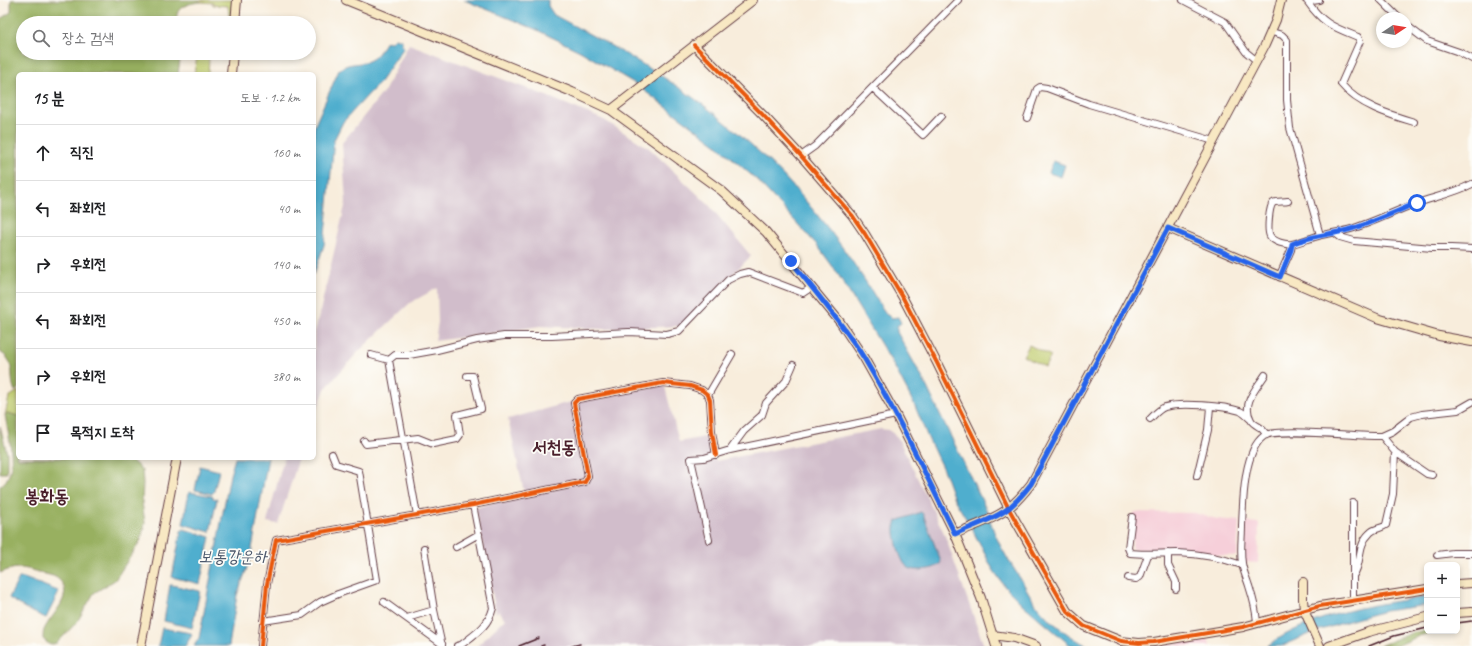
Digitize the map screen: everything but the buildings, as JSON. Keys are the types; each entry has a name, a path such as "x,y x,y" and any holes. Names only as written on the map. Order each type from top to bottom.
{"street":[{"path":"236,16 237,0"},
{"path":"346,0 572,92 611,110 722,191 766,232 840,322 860,352 896,415 955,534 981,598 996,646"},
{"path":"611,110 753,0"},
{"path":"801,156 815,146 958,0"},
{"path":"1183,0 1225,22 1246,52 1257,61"},
{"path":"955,534 1009,509 1031,484 1272,32 1281,0"},
{"path":"1306,0 1319,0"},
{"path":"1306,0 1315,13 1324,21 1358,37 1360,41 1341,84 1347,91 1382,112 1414,122"},
{"path":"1381,0 1393,12"},
{"path":"1412,30 1427,41 1459,52 1472,59"},
{"path":"1272,32 1282,35 1287,40 1287,100 1290,128 1320,235"},
{"path":"690,48 763,115 852,215 902,296 1009,509 1067,611 1084,626 1121,641 1139,643 1154,642 1203,635 1243,627 1304,610 1353,600 1424,589"},
{"path":"231,72 232,60"},
{"path":"1027,118 1037,89 1040,87 1047,88 1089,104 1214,141"},
{"path":"873,88 923,135 941,116"},
{"path":"1288,201 1275,202 1272,204 1268,228 1272,238 1280,243 1292,244 1320,235 1353,228 1417,203 1463,189 1472,184"},
{"path":"1168,228 1377,318 1439,336 1472,342"},
{"path":"1335,233 1340,238 1354,240 1425,248 1472,250"},
{"path":"1280,277 1292,244"},
{"path":"389,360 395,354 409,355 437,350 476,340 504,336 552,336 629,332 667,334 679,331 728,280 748,272 803,293 812,287"},
{"path":"708,395 732,354"},
{"path":"371,355 389,360"},
{"path":"389,360 417,515"},
{"path":"730,450 744,432 762,415 766,403 786,381 792,365"},
{"path":"1250,419 1248,401 1251,394 1265,375"},
{"path":"364,441 366,444 418,438 433,444 457,439 460,435 457,415 481,410 473,376 467,376"},
{"path":"261,646 267,584 276,540 473,505 584,482 588,476 574,403 578,398 663,383 690,386 702,390 708,395 710,400 712,432 716,455"},
{"path":"1257,622 1255,606 1242,564 1241,552 1244,486 1254,450 1264,436 1290,432 1382,436 1393,431 1411,417 1422,414 1458,410 1465,404 1472,402"},
{"path":"1150,419 1158,410 1165,407 1176,405 1210,406 1244,413 1267,435"},
{"path":"1197,476 1208,430 1210,406"},
{"path":"709,540 691,458 716,455 730,450 896,415"},
{"path":"1382,436 1395,452 1423,472 1432,475"},
{"path":"1353,576 1357,571 1359,553 1363,542 1369,533 1386,525 1393,494 1395,452"},
{"path":"263,621 302,615 320,602 377,580 359,471 336,464 332,454"},
{"path":"141,646 177,460"},
{"path":"1353,503 1353,600"},
{"path":"457,646 461,645 482,628 491,618 493,608 473,505"},
{"path":"1132,517 1128,548 1130,553 1148,555 1168,553 1205,555 1227,559 1242,564"},
{"path":"456,547 479,534"},
{"path":"424,548 434,610 442,645"},
{"path":"1168,553 1168,565 1176,582 1176,590"},
{"path":"1436,555 1472,553"},
{"path":"1128,578 1136,579 1140,577 1148,555"},
{"path":"1303,582 1304,610 1318,643"},
{"path":"1460,584 1472,583"},
{"path":"384,602 442,645"},
{"path":"407,618 434,610"},
{"path":"1460,613 1472,612"},
{"path":"1329,646 1368,632 1424,618"},
{"path":"993,635 1014,638 1036,646"}],"shaded area":[{"path":"409,44 544,95 604,120 649,148 709,205 751,256 680,326 604,329 540,326 435,341 438,322 437,288 410,303 359,351 325,389 316,412 316,328 346,202 342,143 385,90"},
{"path":"660,385 665,387 679,442 710,436 716,461 881,429 888,430 894,434 898,438 944,533 984,646 477,646 505,619 498,611 496,613 476,508 524,492 508,419 567,403"},
{"path":"283,460 298,460 278,524 267,522"},
{"path":"1134,512 1194,513 1217,519 1239,521 1237,556 1132,549"},
{"path":"1246,522 1259,523 1258,563 1244,562"},
{"path":"1208,638 1210,646 1158,646"}],"green space":[{"path":"11,0 199,0 201,2 192,3 183,7 177,13 177,16 16,16 16,60 180,60 178,72 16,72 15,391 11,365 6,356 0,352 0,19 11,12"},
{"path":"199,0 233,0 232,16 229,16 228,6 213,5 213,3 201,2"},
{"path":"196,60 209,60 208,72 194,72"},
{"path":"1029,345 1051,356 1045,367 1023,356"},
{"path":"16,392 16,415 7,413 5,415 9,397"},
{"path":"7,413 16,415 16,460 131,460 142,470 142,502 145,523 141,540 115,580 94,593 77,622 57,643 50,645 43,639 43,632 64,598 65,591 63,584 54,576 21,568 0,573 0,486 10,473 11,464 10,443 5,415"},
{"path":"0,426 7,453 7,473 0,473"},
{"path":"1424,631 1424,634 1426,634 1397,646 1379,646 1411,633"}],"water":[{"path":"464,0 548,0 548,6 554,15 652,70 697,100 759,152 797,190 834,236 887,315 892,318 898,317 901,323 897,326 897,332 924,381 988,513 1002,548 1034,601 1042,612 1054,623 1068,634 1089,646 1070,645 1022,604 1005,587 992,568 970,525 954,499 945,474 915,406 893,364 836,271 817,245 758,181 716,144 634,83 580,51 535,29"},
{"path":"395,38 402,40 402,46 404,47 380,82 343,122 334,140 324,245 316,268 316,122 339,70 347,65 368,61 374,58 386,41 391,42"},
{"path":"1053,161 1065,165 1061,177 1049,173"},
{"name":"보통강운하","path":"234,460 268,460 250,560 237,595 229,646 194,646 199,638 230,475"},
{"path":"200,466 219,471 212,494 195,490"},
{"path":"189,492 212,496 213,498 217,499 210,532 183,524"},
{"path":"921,512 941,562 934,568 916,570 909,568 900,556 895,527 897,521"},
{"path":"184,529 210,537 200,584 172,577 181,531"},
{"path":"19,578 24,578 59,592 46,618 28,610 9,598"},
{"path":"170,585 200,591 192,628 164,621"},
{"path":"1424,597 1424,605 1385,611 1317,631 1281,646 1267,646 1285,635 1323,618 1385,603"},
{"path":"162,628 191,633 192,635 185,646 158,646"}],"railway":[{"path":"1460,623 1472,621"},
{"path":"1369,646 1394,636 1424,629"},
{"path":"519,646 539,638"},
{"path":"572,646 580,644"}],"cycle path":[{"path":"694,45 801,156 852,215 865,234 902,296 1009,509 1067,611 1084,626 1121,641 1139,643 1154,642 1243,627 1320,606 1424,589"},
{"path":"261,646 267,584 276,540 473,505 585,482 588,476 574,403 578,399 663,383 690,386 702,390 708,395 710,400 712,432 716,455"}],"district":[{"name":"서천동","path":"554,447"},
{"name":"봉화동","path":"47,496"}],"route":[{"path":"791,261 840,322 864,358 896,415 955,534 1009,509 1031,484 1069,410 1168,228 1280,277 1292,244 1320,235 1353,228 1417,203"}]}
